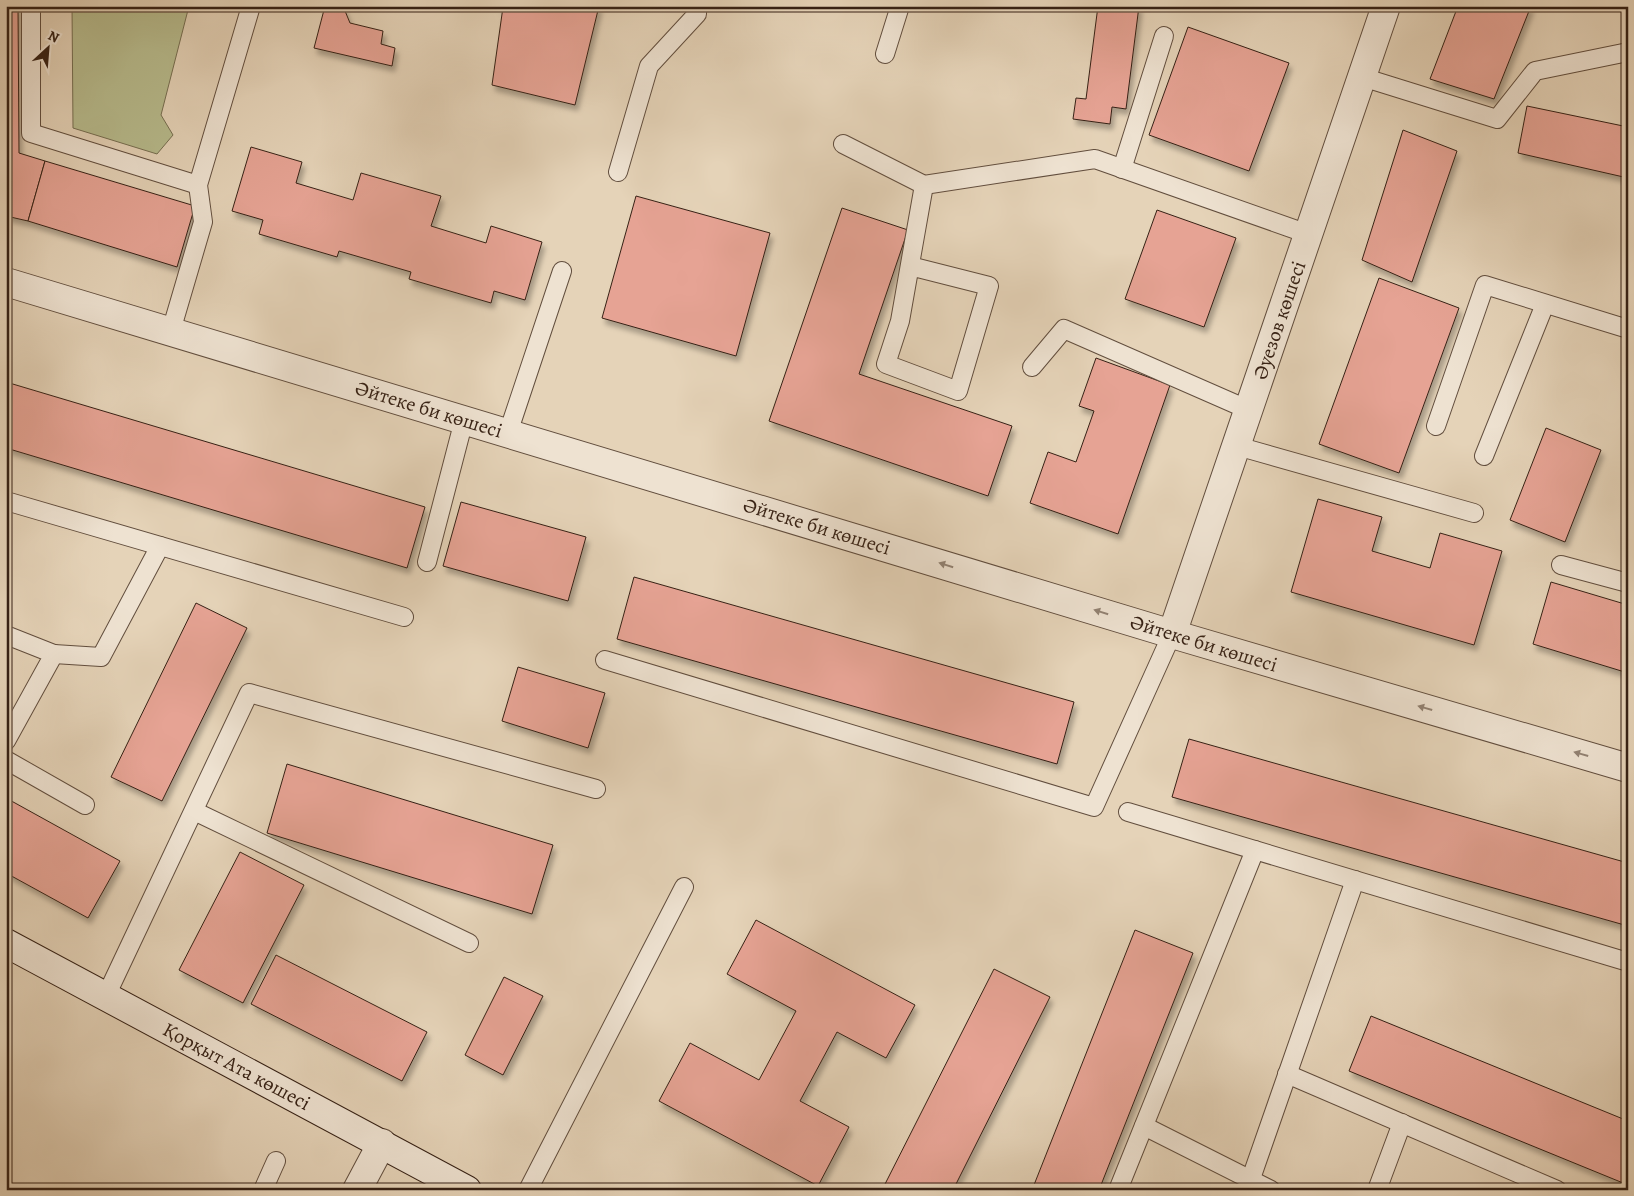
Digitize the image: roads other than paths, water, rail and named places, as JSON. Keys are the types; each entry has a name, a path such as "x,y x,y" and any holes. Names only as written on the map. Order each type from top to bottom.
{"street":[{"name":"Әуезов көшесі","path":"1172,634 1386,6"},
{"name":"Әйтеке би көшесі","path":"6,282 1172,634 1628,768"},
{"name":"Қорқыт Ата көшесі","path":"6,943 467,1190"},
{"path":"357,1190 382,1143"}],"lane":[{"path":"31,6 31,132 198,184"},
{"path":"171,331 203,222 198,184 250,6"},
{"path":"618,172 649,66 697,14 697,6"},
{"path":"885,54 900,6"},
{"path":"1122,169 1164,36"},
{"path":"1362,78 1497,119 1536,71 1628,52"},
{"path":"843,144 924,185 1095,159 1308,234"},
{"path":"910,266 988,286 958,391 886,364 900,321 924,185"},
{"path":"508,433 562,271"},
{"path":"1436,426 1485,285 1628,329"},
{"path":"1484,456 1545,304"},
{"path":"1032,367 1064,329 1249,410"},
{"path":"427,562 464,420"},
{"path":"1236,446 1474,513"},
{"path":"6,502 404,617"},
{"path":"6,635 54,654 102,657 160,546"},
{"path":"1561,565 1628,583"},
{"path":"605,660 1094,807 1172,634"},
{"path":"6,741 54,654"},
{"path":"106,996 249,693 596,788"},
{"path":"6,760 85,805"},
{"path":"194,811 469,943"},
{"path":"1128,812 1628,962"},
{"path":"1118,1190 1255,850"},
{"path":"1248,1185 1355,880"},
{"path":"528,1190 684,887"},
{"path":"1287,1074 1557,1190"},
{"path":"1377,1190 1402,1123"},
{"path":"1144,1126 1248,1185 1271,1190"},
{"path":"263,1190 276,1161"}]}
